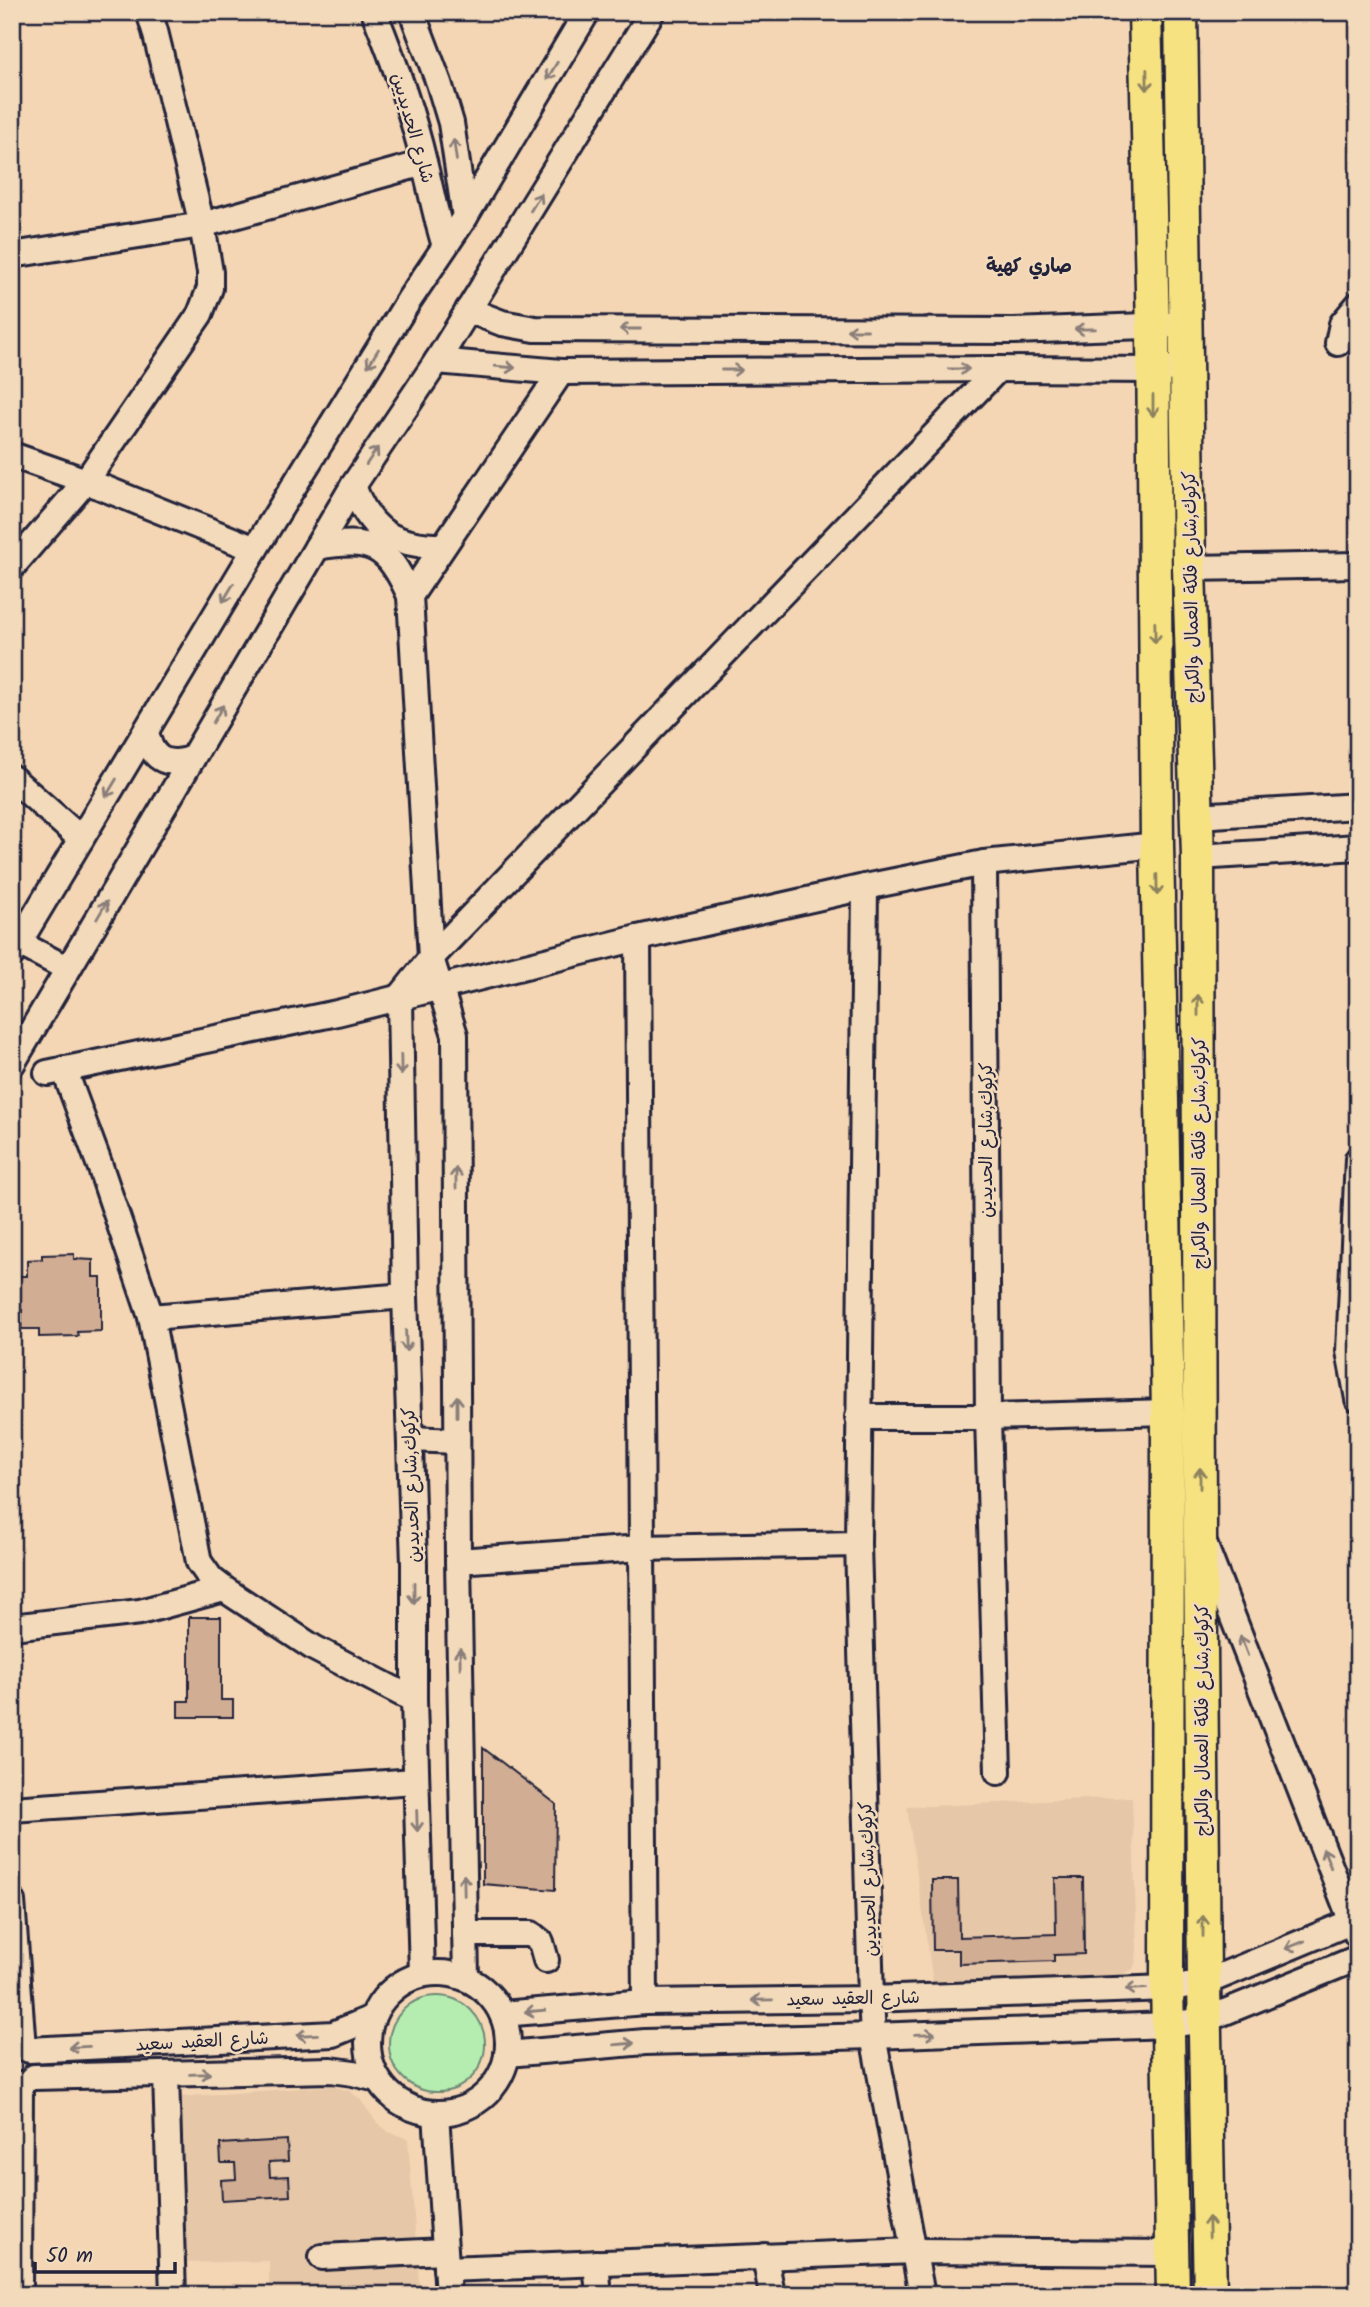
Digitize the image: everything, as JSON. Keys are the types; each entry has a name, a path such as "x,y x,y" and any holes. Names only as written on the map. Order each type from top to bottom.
{"main road":[{"name":"كركوك,شارع فلكة العمال والكراج","path":"1145,12 1153,328 1157,845 1168,1412 1167,1987 1173,2295"},
{"name":"كركوك,شارع فلكة العمال والكراج","path":"1181,12 1189,568 1198,857 1200,1534 1210,2295"}],"street":[{"path":"12,567 86,481 200,314 210,288 202,225 149,12"},
{"name":"شارع الحديديين","path":"374,12 402,86 445,246"},
{"name":"شارع الحديديين","path":"412,12 451,123 465,217"},
{"path":"68,969 15,948 255,548 409,300 465,217 587,12"},
{"path":"12,1064 352,486 437,360 652,12"},
{"path":"12,255 202,225 424,163"},
{"path":"1338,343 1342,324 1358,305"},
{"path":"468,310 502,323 535,329 1014,331 1153,328 1187,324"},
{"path":"437,360 561,372 1153,370 1187,367"},
{"path":"400,997 431,958 998,369"},
{"path":"410,596 561,372"},
{"path":"12,455 86,481 255,548"},
{"path":"352,486 367,516 380,530 408,544 443,547"},
{"path":"317,547 348,541 366,544 380,551 402,578 410,596 431,958 455,1035 458,1561 466,1978"},
{"path":"1189,568 1358,565"},
{"path":"146,731 150,745 159,758 171,763 192,759"},
{"path":"12,778 81,839"},
{"path":"1197,817 1358,806"},
{"path":"414,1700 314,1648 224,1589 198,1563 151,1317 56,1071 337,1013 638,937 865,887 984,863 1157,845"},
{"path":"1198,857 1358,847"},
{"name":"كركوك,شارع الحديدين","path":"984,863 988,1418 998,1772"},
{"name":"كركوك,شارع الحديدين","path":"865,887 858,1544 871,1999 873,2036 922,2295"},
{"path":"638,937 645,2002"},
{"name":"كركوك,شارع الحديدين","path":"400,997 405,1296 414,1564 415,1781 422,1974"},
{"path":"1357,1394 1354,1350 1358,1159"},
{"path":"151,1317 405,1296"},
{"path":"858,1417 988,1418 1168,1412"},
{"path":"410,1439 457,1441"},
{"path":"1200,1534 1356,1926"},
{"path":"458,1561 640,1548 858,1544"},
{"path":"12,1627 140,1612 224,1589"},
{"path":"12,1809 415,1781"},
{"path":"12,1901 21,2049 37,2059 37,2072 22,2082 15,2258 19,2295"},
{"name":"شارع العقيد سعيد","path":"502,2014 645,2002 871,1999 1167,1987 1204,1983 1356,1926"},
{"path":"465,1934 531,1934 541,1942 546,1960"},
{"path":"507,2054 645,2042 1168,2025 1205,2020 1358,1958"},
{"path":"444,1973 466,1978 481,1987 493,1999 502,2014 508,2034 507,2054 501,2073 490,2090 474,2103 456,2111 436,2113 413,2109 393,2097 377,2079 369,2058 367,2037 372,2018 391,1990 405,1980 422,1974 444,1973"},
{"name":"شارع العقيد سعيد","path":"21,2049 333,2034 372,2018"},
{"name":"شارع العقيد سعيد","path":"22,2082 331,2070 377,2079"},
{"path":"166,2075 173,2295"},
{"path":"436,2113 448,2295"},
{"path":"322,2257 596,2263 914,2251 1172,2253"},
{"path":"765,2256 772,2295"},
{"path":"596,2263 599,2295"}],"shaded area":[{"path":"1132,1797 1137,1949 1133,1969 1119,1976 933,1982 907,1807"},
{"path":"331,2086 350,2091 360,2099 377,2123 389,2132 408,2139 420,2295 269,2295 269,2261 180,2263 176,2097"}],"green space":[{"path":"437,1996 455,2000 471,2010 481,2026 485,2044 481,2062 471,2078 455,2088 437,2092 419,2088 403,2078 393,2062 389,2044 393,2026 403,2010 419,2000"}],"building":[{"path":"74,1254 74,1259 93,1260 93,1277 101,1277 101,1331 77,1332 78,1336 39,1337 39,1329 21,1329 22,1310 17,1310 18,1276 27,1276 27,1260 42,1259 42,1255"},
{"path":"189,1617 221,1617 221,1700 233,1700 233,1717 178,1717 178,1701 189,1701"},
{"path":"483,1748 556,1804 555,1890 483,1884"},
{"path":"1055,1878 1083,1878 1084,1954 1054,1955 1054,1961 959,1964 959,1950 933,1950 932,1880 958,1880 959,1937 1056,1934"},
{"path":"287,2140 288,2161 269,2162 270,2177 289,2176 290,2196 222,2200 221,2180 236,2179 235,2163 221,2163 220,2144"}],"district":[{"name":"صاري كهية","path":"1029,265"}]}
